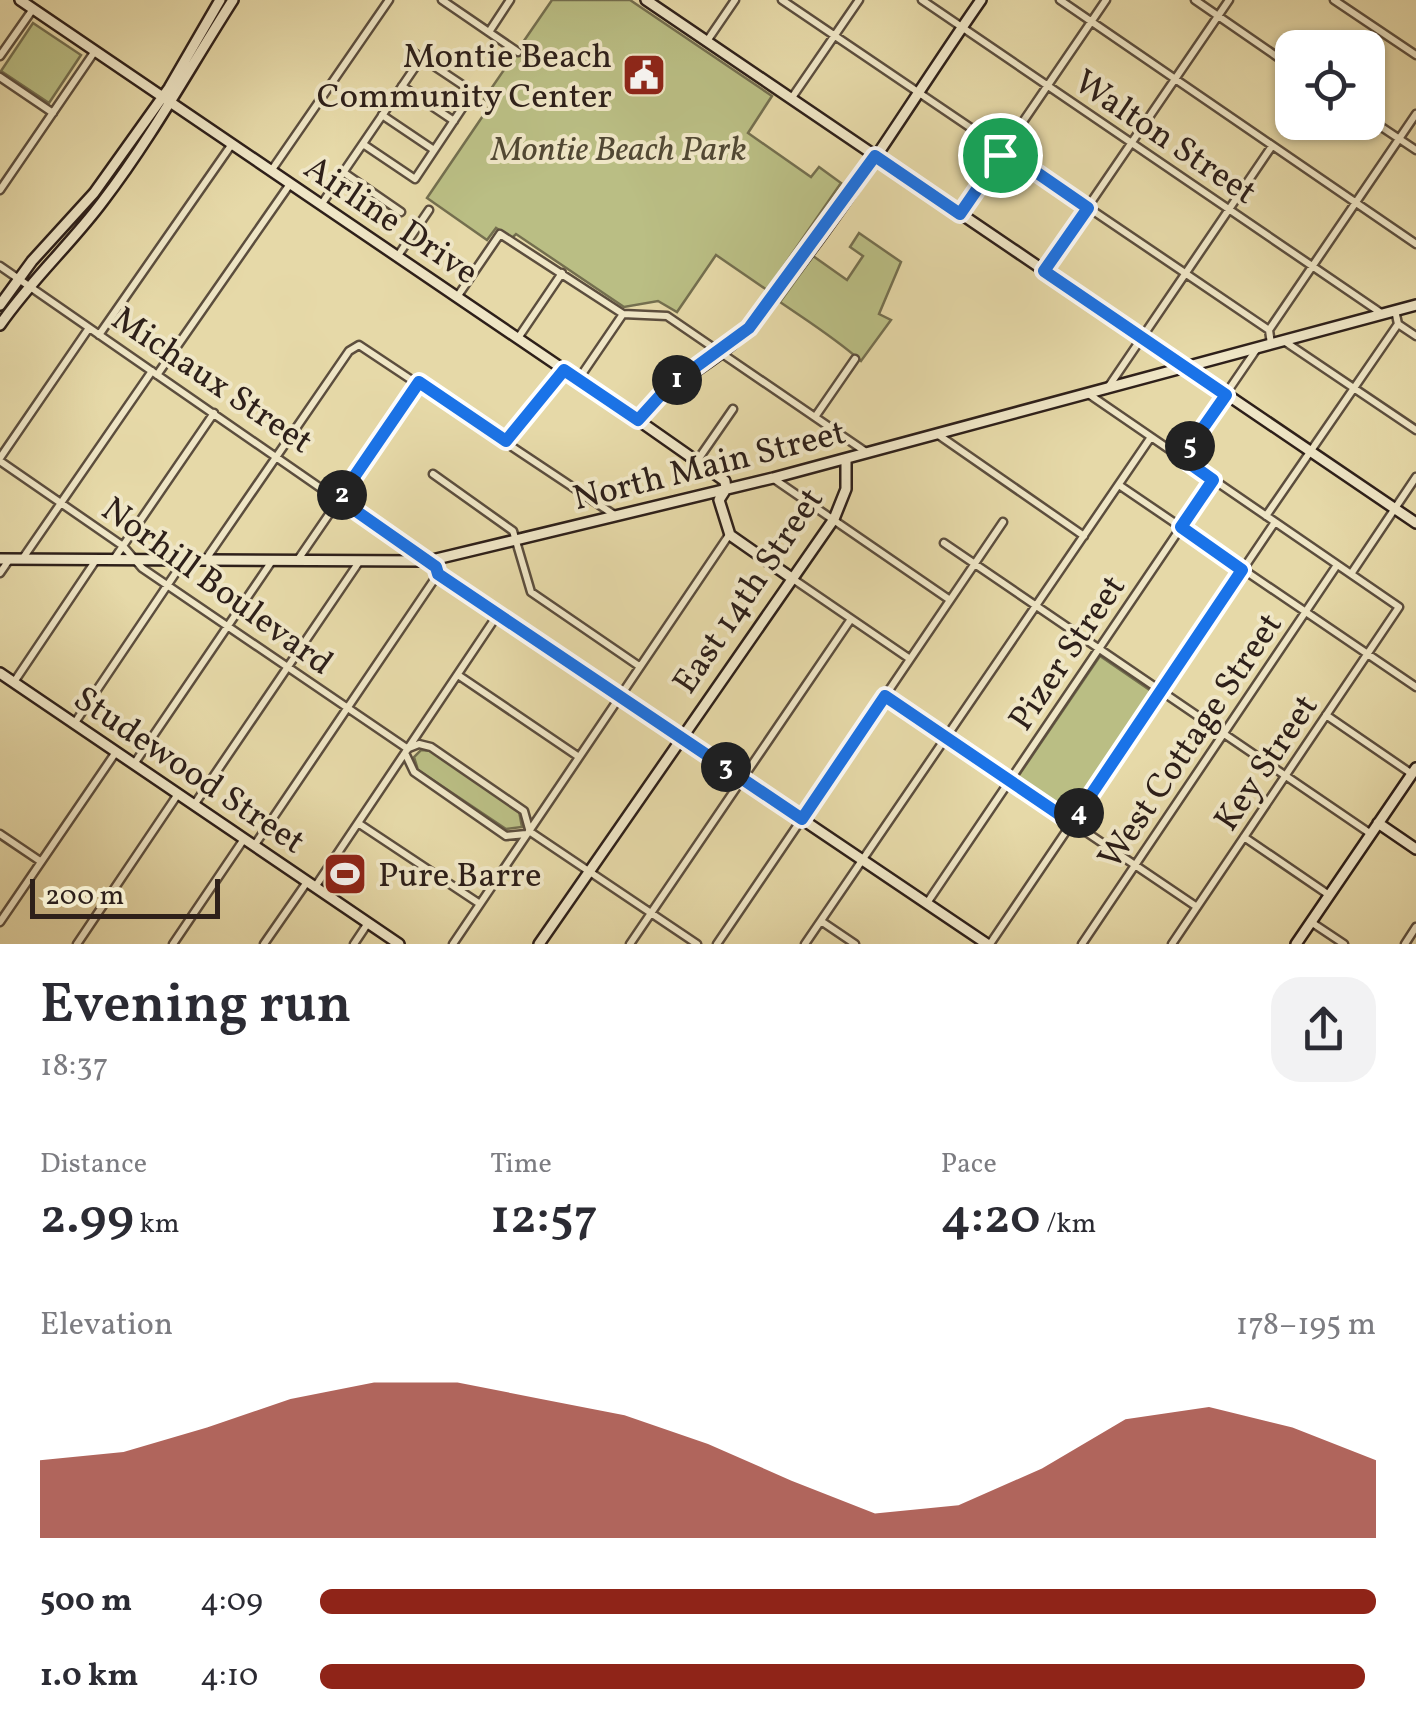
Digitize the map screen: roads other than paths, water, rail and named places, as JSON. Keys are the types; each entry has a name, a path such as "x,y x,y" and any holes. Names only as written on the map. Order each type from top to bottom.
{"main road":[{"name":"Airline Drive","path":"20,0 638,420 724,481 726,489"},
{"path":"0,325 23,282 166,99 220,0"},
{"path":"0,304 104,200 233,0"},
{"path":"646,0 1416,523"},
{"path":"638,420 667,388 720,353 762,312 875,156 980,0"},
{"path":"94,193 104,200"},
{"name":"North Main Street","path":"5,559 428,561 774,478 1090,395 1414,302"},
{"name":"East 14th Street","path":"540,944 834,519 846,489 846,459"},
{"path":"726,489 719,500 730,534 793,579"},
{"name":"Studewood Street","path":"0,674 399,944"},
{"name":"Michaux Street","path":"680,737 985,944"},
{"path":"1296,944 1414,771"},
{"path":"1378,823 1416,849"}],"street":[{"path":"271,170 388,0"},
{"path":"442,0 518,52"},
{"path":"489,32 510,0"},
{"path":"707,41 735,0"},
{"path":"782,0 1269,330"},
{"path":"791,98 859,0"},
{"name":"Walton Street","path":"922,0 1381,313"},
{"path":"1060,0 1416,244"},
{"path":"960,214 1106,0"},
{"path":"1194,0 1275,55"},
{"path":"1044,271 1229,0"},
{"path":"1334,0 1416,56"},
{"path":"0,56 33,9"},
{"path":"363,144 415,179 474,92 410,50"},
{"path":"0,190 95,51"},
{"path":"321,204 422,57"},
{"path":"0,77 53,113"},
{"path":"402,86 454,121"},
{"path":"1271,344 1269,330 1416,114"},
{"path":"382,115 434,150"},
{"path":"1385,130 1416,150"},
{"path":"99,334 232,144"},
{"path":"1106,390 1272,146"},
{"path":"343,172 402,212"},
{"path":"23,558 290,184"},
{"path":"397,256 429,210"},
{"path":"456,297 500,234 623,314 663,314 867,453"},
{"name":"Michaux Street","path":"0,266 428,561 438,574 680,737"},
{"path":"518,338 562,274"},
{"path":"1395,310 1398,324 1416,336"},
{"path":"578,380 623,314"},
{"path":"1266,516 1398,324"},
{"path":"0,459 89,328"},
{"path":"1284,341 1416,430"},
{"path":"206,560 350,349 362,346 616,516"},
{"path":"1182,458 1257,348"},
{"path":"815,417 855,360"},
{"path":"506,441 564,370"},
{"path":"297,561 419,382"},
{"path":"1090,395 1351,574 1416,477"},
{"path":"697,462 733,409"},
{"path":"114,559 214,413"},
{"path":"937,434 1084,536"},
{"path":"806,944 1151,437"},
{"name":"Norhill Boulevard","path":"0,459 123,546 168,585 408,749"},
{"path":"433,474 510,528 532,592 639,666"},
{"path":"774,478 950,600"},
{"name":"Pizer Street","path":"927,903 1213,480"},
{"path":"1118,485 1416,687"},
{"path":"718,944 1002,522"},
{"path":"985,944 1072,823 1275,522"},
{"path":"453,944 730,534"},
{"path":"944,543 1370,834"},
{"path":"0,573 5,559"},
{"path":"14,683 97,559"},
{"path":"74,724 185,559"},
{"path":"134,764 272,560"},
{"path":"194,805 359,562"},
{"name":"West Cottage Street","path":"1082,944 1337,565"},
{"path":"254,846 438,574"},
{"name":"Key Street","path":"1172,944 1399,607 1351,574"},
{"path":"793,579 910,660"},
{"path":"264,944 358,823 498,614"},
{"path":"630,944 851,618"},
{"path":"458,676 579,757"},
{"path":"885,696 1196,907"},
{"path":"1326,716 1414,771"},
{"name":"Norhill Boulevard","path":"408,749 424,744 447,758 524,811 530,822 529,831"},
{"name":"Norhill Boulevard","path":"408,749 406,762 414,772 506,836 516,838 529,831"},
{"path":"0,922 116,752"},
{"path":"77,944 178,794"},
{"path":"358,823 480,904"},
{"name":"Norhill Boulevard","path":"529,831 697,944"},
{"path":"0,834 40,861"},
{"path":"1244,837 1329,895"},
{"path":"173,944 244,839"},
{"path":"821,921 855,944"},
{"path":"1311,922 1344,944"},
{"path":"354,944 368,924"},
{"path":"1404,944 1416,927"}],"place":[{"name":"Montie Beach Community Center","path":"644,75"},
{"name":"Pure Barre","path":"345,874"}],"park label":[{"name":"Montie Beach Park","path":"619,148"}]}
